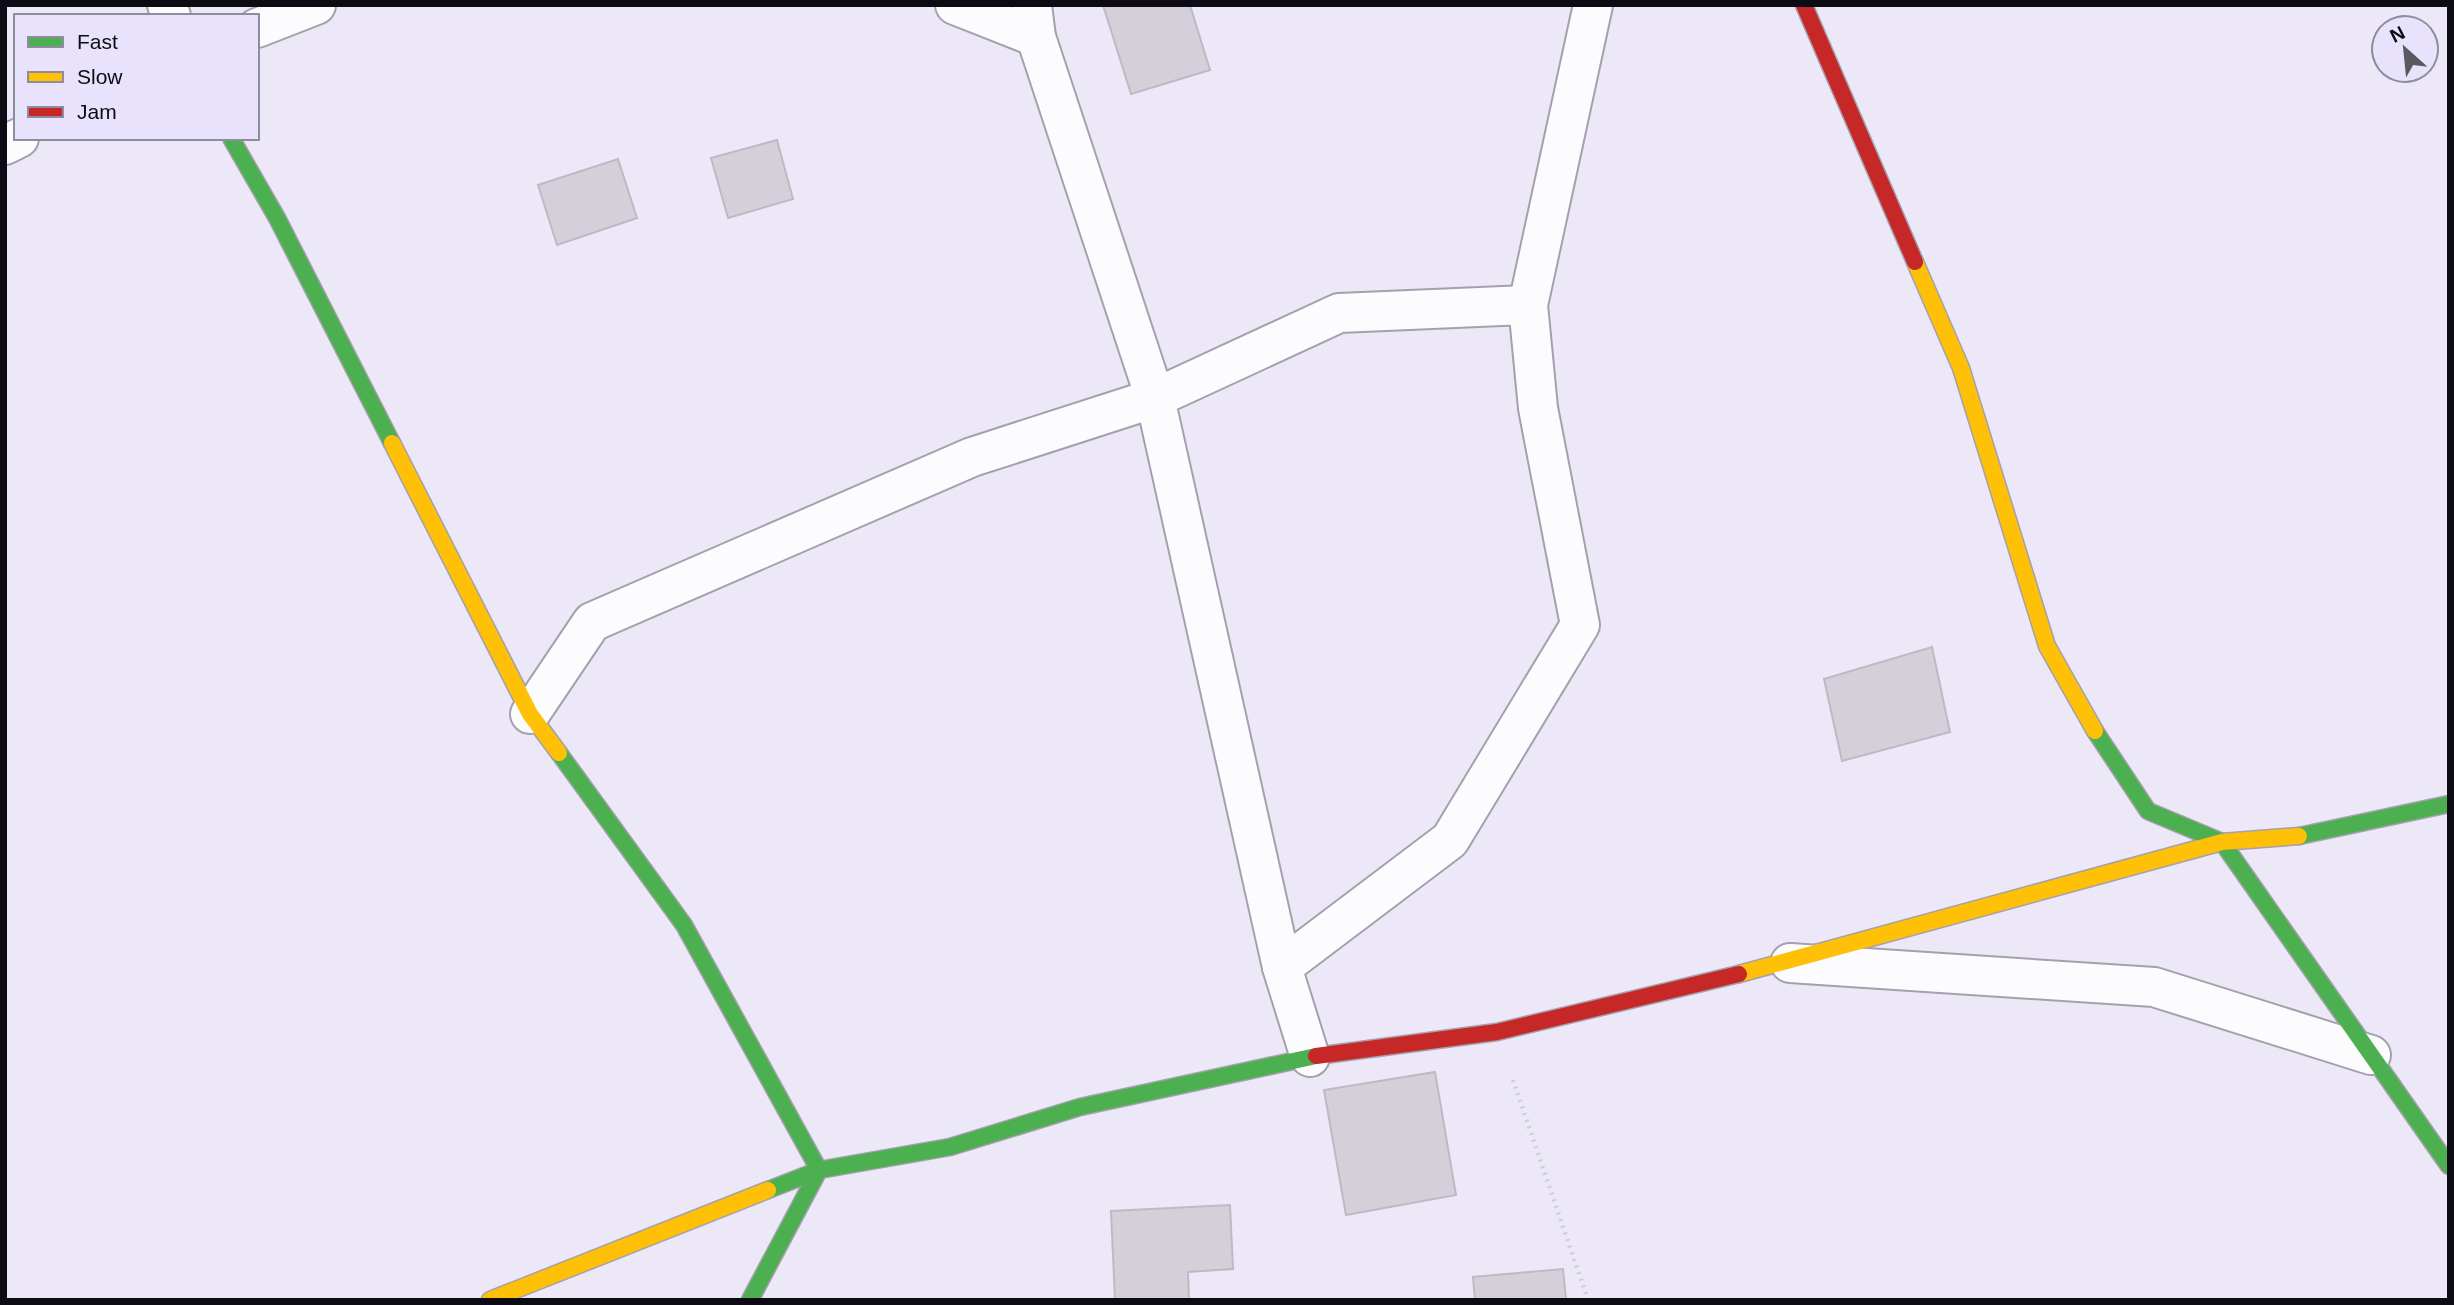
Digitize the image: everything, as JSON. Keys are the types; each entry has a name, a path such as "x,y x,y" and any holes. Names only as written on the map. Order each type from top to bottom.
{"street":[{"path":"259,28 316,5"},
{"path":"955,5 1034,21 1155,398 1282,967 1310,1057"},
{"path":"1282,967 1450,840 1580,625 1538,408 1528,305 1593,5"},
{"path":"1804,5 1961,368 2046,646 2104,747 2148,811 2222,842 2449,1166"},
{"path":"232,140 277,218 530,714 684,925 819,1170"},
{"path":"530,714 592,622 972,457 1155,398 1339,313 1528,305"},
{"path":"490,1300 819,1170 950,1147 1080,1107 1310,1057 1497,1032 1784,963 2222,842 2302,836 2449,804"},
{"path":"1784,963 2154,987 2371,1055"},
{"path":"750,1300 819,1170"}],"path":[{"path":"1497,1032 1588,1300"}],"building":[{"path":"1103,5 1190,5 1210,70 1131,94"},
{"path":"777,140 793,199 728,218 711,158"},
{"path":"618,159 637,218 557,245 538,185"},
{"path":"1932,647 1950,732 1842,761 1824,679"},
{"path":"1435,1072 1456,1195 1346,1215 1324,1090"},
{"path":"1230,1205 1233,1269 1188,1272 1189,1300 1115,1300 1111,1211"},
{"path":"1563,1269 1566,1300 1475,1300 1473,1277"}],"traffic: fast":[{"path":"232,140 277,218 392,443"},
{"path":"2095,731 2148,811 2222,842 2449,1166"},
{"path":"559,753 684,925 819,1170 768,1190"},
{"path":"2299,836 2449,804"},
{"path":"750,1300 819,1170 950,1147 1080,1107 1316,1056"}],"traffic: slow":[{"path":"1915,262 1961,368 2047,646 2095,731"},
{"path":"392,443 530,714 559,753"},
{"path":"1739,974 2222,842 2299,836"},
{"path":"490,1300 768,1190"}],"traffic: jam":[{"path":"1804,5 1915,262"},
{"path":"1316,1056 1497,1032 1739,974"}]}
